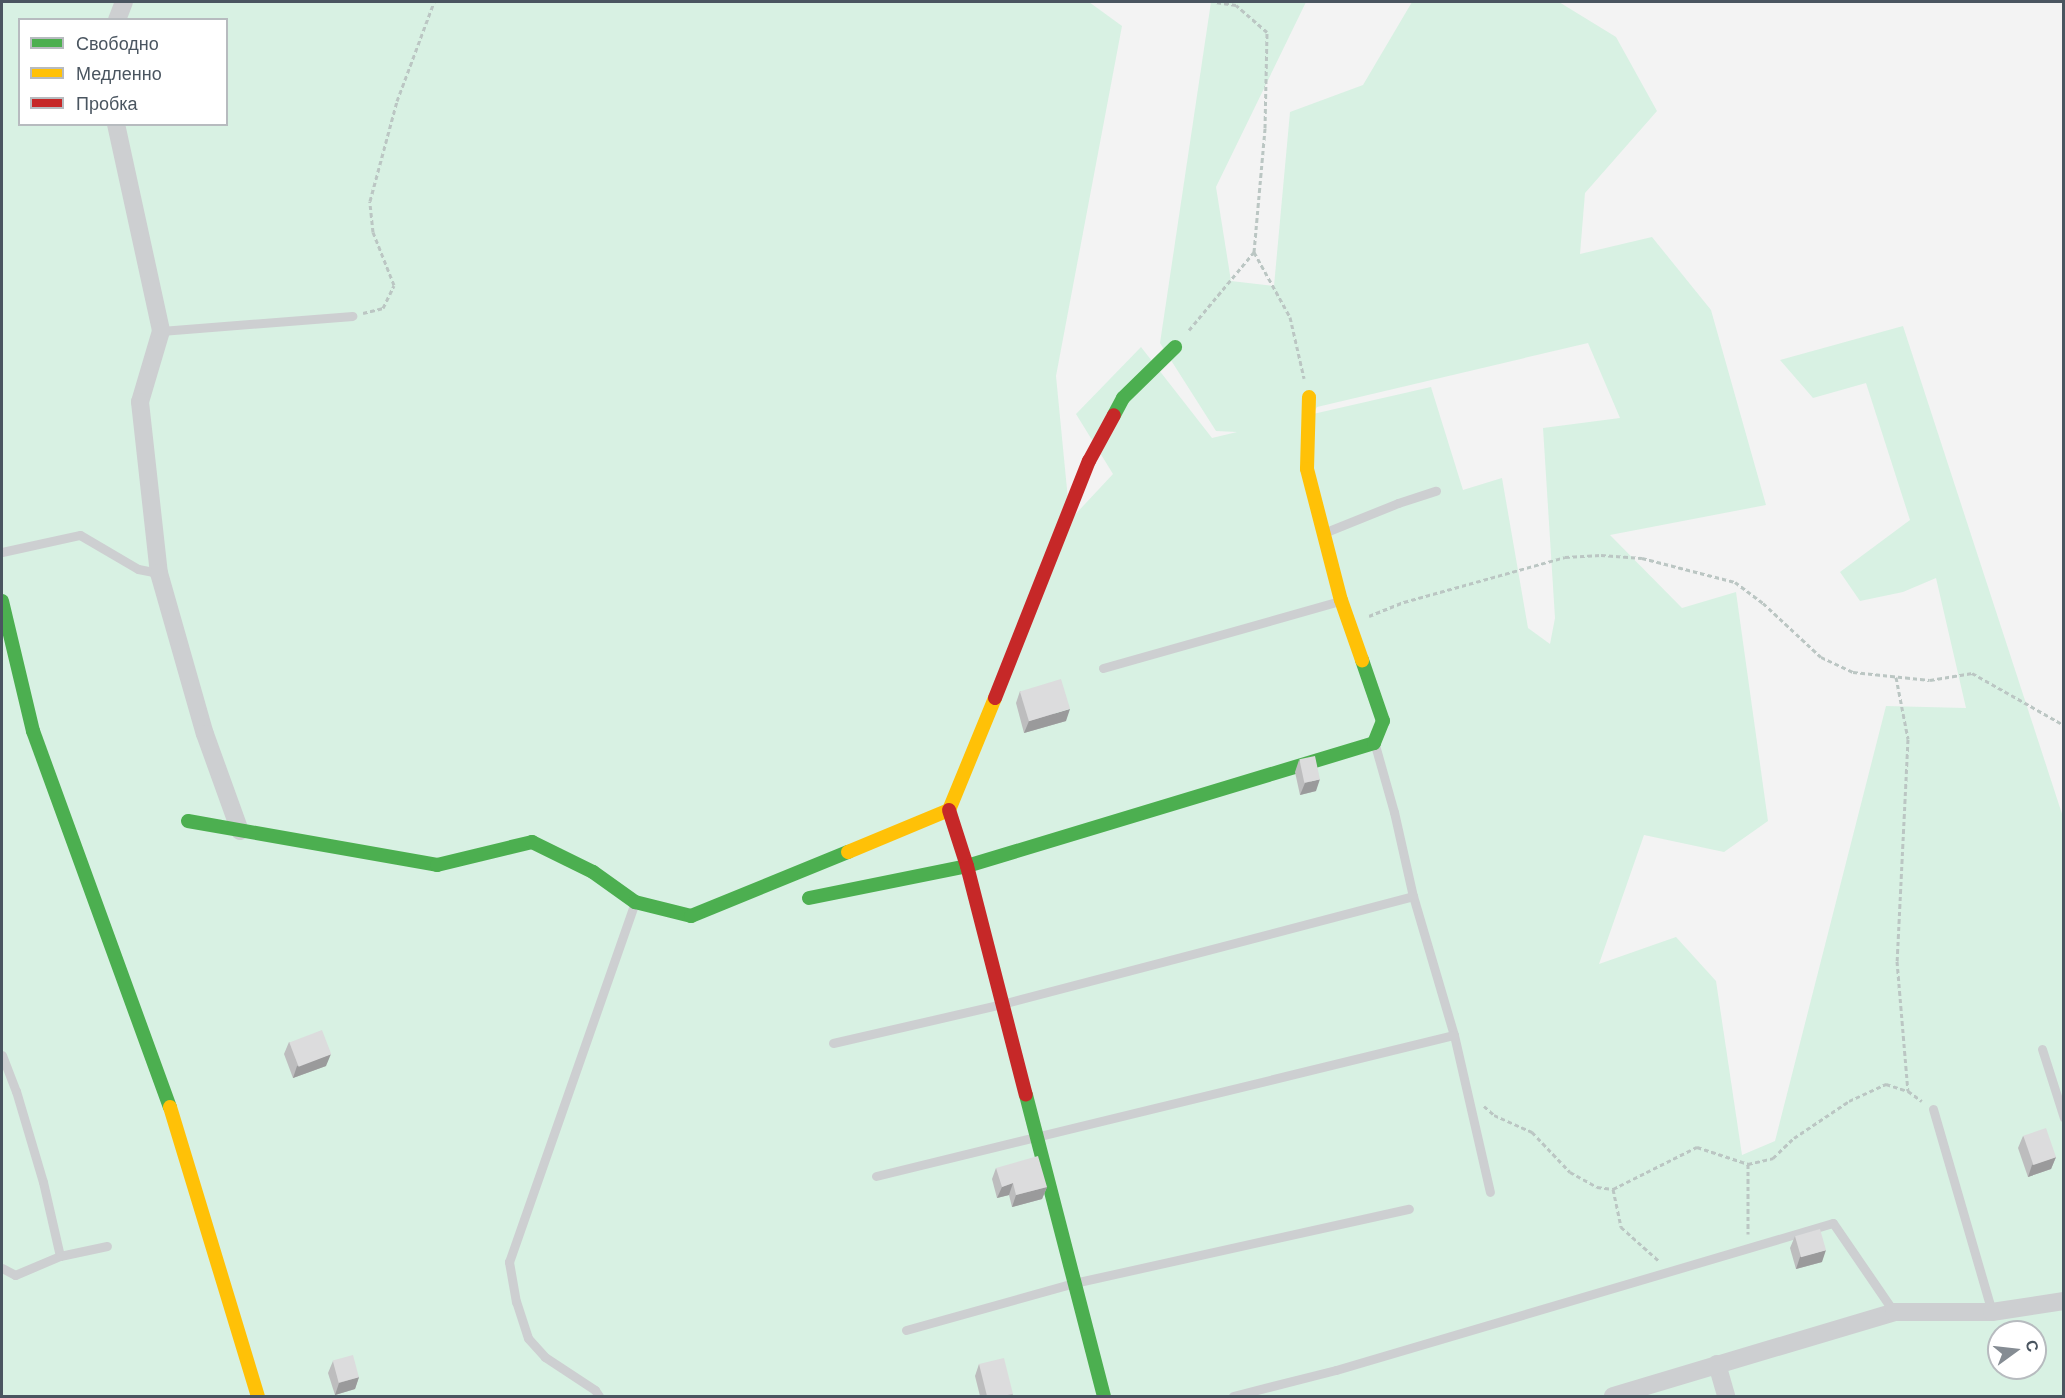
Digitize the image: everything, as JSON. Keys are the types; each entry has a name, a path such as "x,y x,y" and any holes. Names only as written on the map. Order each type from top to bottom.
{"street":[{"path":"118,18 124,2"},
{"path":"116,126 161,331 140,402 159,573 205,734 240,831"},
{"path":"1104,1396 967,866 949,810 1084,478 1089,460 1123,398 1175,347"},
{"path":"809,898 967,866 1374,743 1383,721 1341,600 1307,469 1309,397"},
{"path":"2,601 33,731 161,1077 258,1396"},
{"path":"188,821 437,865 532,842 594,872 635,902 691,916 949,810"},
{"path":"1612,1396 1894,1312 1992,1312 2064,1301"},
{"path":"1717,1364 1726,1396"}],"lane":[{"path":"161,331 352,316"},
{"path":"1324,533 1398,503 1436,491"},
{"path":"2,552 80,535 138,569 159,573"},
{"path":"1103,668 1341,600"},
{"path":"1374,743 1394,812 1413,896 1454,1035 1490,1192"},
{"path":"833,1043 1002,1004 1413,896"},
{"path":"598,1396 595,1389 545,1357 528,1338 516,1302 509,1262 635,902"},
{"path":"876,1176 1454,1035"},
{"path":"2042,1049 2064,1118"},
{"path":"2,1055 43,1182 60,1256"},
{"path":"1933,1109 1992,1312"},
{"path":"906,1330 1074,1283 1409,1209"},
{"path":"1233,1396 1348,1366 1833,1223 1894,1312"},
{"path":"2,1268 15,1275 60,1256 107,1246"}],"path":[{"path":"352,316 383,308 394,285 373,232 370,201 397,100 434,2"},
{"path":"1215,2 1236,5 1267,32 1264,128 1254,252 1290,317 1309,397"},
{"path":"1175,347 1254,252"},
{"path":"1351,624 1404,602 1565,557 1601,555 1642,558 1735,582 1763,603 1821,657 1853,672 1930,680 1972,673 2064,725"},
{"path":"1896,676 1908,739 1897,961 1908,1090"},
{"path":"1467,1091 1494,1115 1532,1132 1570,1172 1597,1187 1613,1189 1697,1148 1748,1164 1773,1158 1794,1138 1849,1101 1886,1084 1908,1090 1933,1109"},
{"path":"1748,1164 1748,1248"},
{"path":"1613,1189 1621,1227 1670,1271"}],"green space":[{"path":"2,2 1089,2 1122,26 1056,376 1070,520 1113,474 1076,414 1141,347 1212,438 1237,432 1216,431 1160,343 1211,2 1306,2 1216,187 1231,281 1274,286 1290,112 1363,85 1412,2 1559,2 1616,37 1657,111 1585,193 1580,254 1652,237 1711,310 1766,505 1610,535 1682,608 1736,592 1768,821 1724,852 1644,835 1599,964 1676,937 1716,981 1742,1155 1775,1141 1886,706 1966,708 1936,578 1903,592 1860,601 1840,572 1910,520 1866,383 1813,398 1780,360 1903,326 2063,817 2063,1396 2,1396","holes":["1588,343 1620,418 1543,428 1555,618 1550,644 1528,628 1502,478 1463,490 1431,387 1313,414 1317,407"]}],"building":[{"path":"1061,679 1070,709 1029,721 1020,692"},
{"path":"1315,756 1320,779 1304,783 1299,759"},
{"path":"322,1030 331,1054 299,1067 289,1043"},
{"path":"2046,1128 2056,1157 2033,1165 2023,1136"},
{"path":"1038,1156 1047,1187 1016,1195 1013,1183 1002,1187 996,1168"},
{"path":"1820,1229 1826,1250 1801,1257 1795,1236"},
{"path":"353,1355 359,1377 339,1383 333,1360"},
{"path":"1004,1358 1013,1394 987,1396 979,1364"}],"traffic: fast":[{"path":"1114,415 1123,398 1175,347"},
{"path":"2,601 33,731 170,1107"},
{"path":"809,898 967,866 1374,743 1383,721 1362,660"},
{"path":"188,821 437,865 532,842 593,872 635,902 691,916 848,852"},
{"path":"1026,1095 1104,1396"}],"traffic: slow":[{"path":"1309,397 1307,469 1341,600 1362,660"},
{"path":"848,852 949,810 995,698"},
{"path":"170,1107 258,1396"}],"traffic: jam":[{"path":"995,698 1089,461 1114,415"},
{"path":"949,810 967,866 1026,1095"}]}
